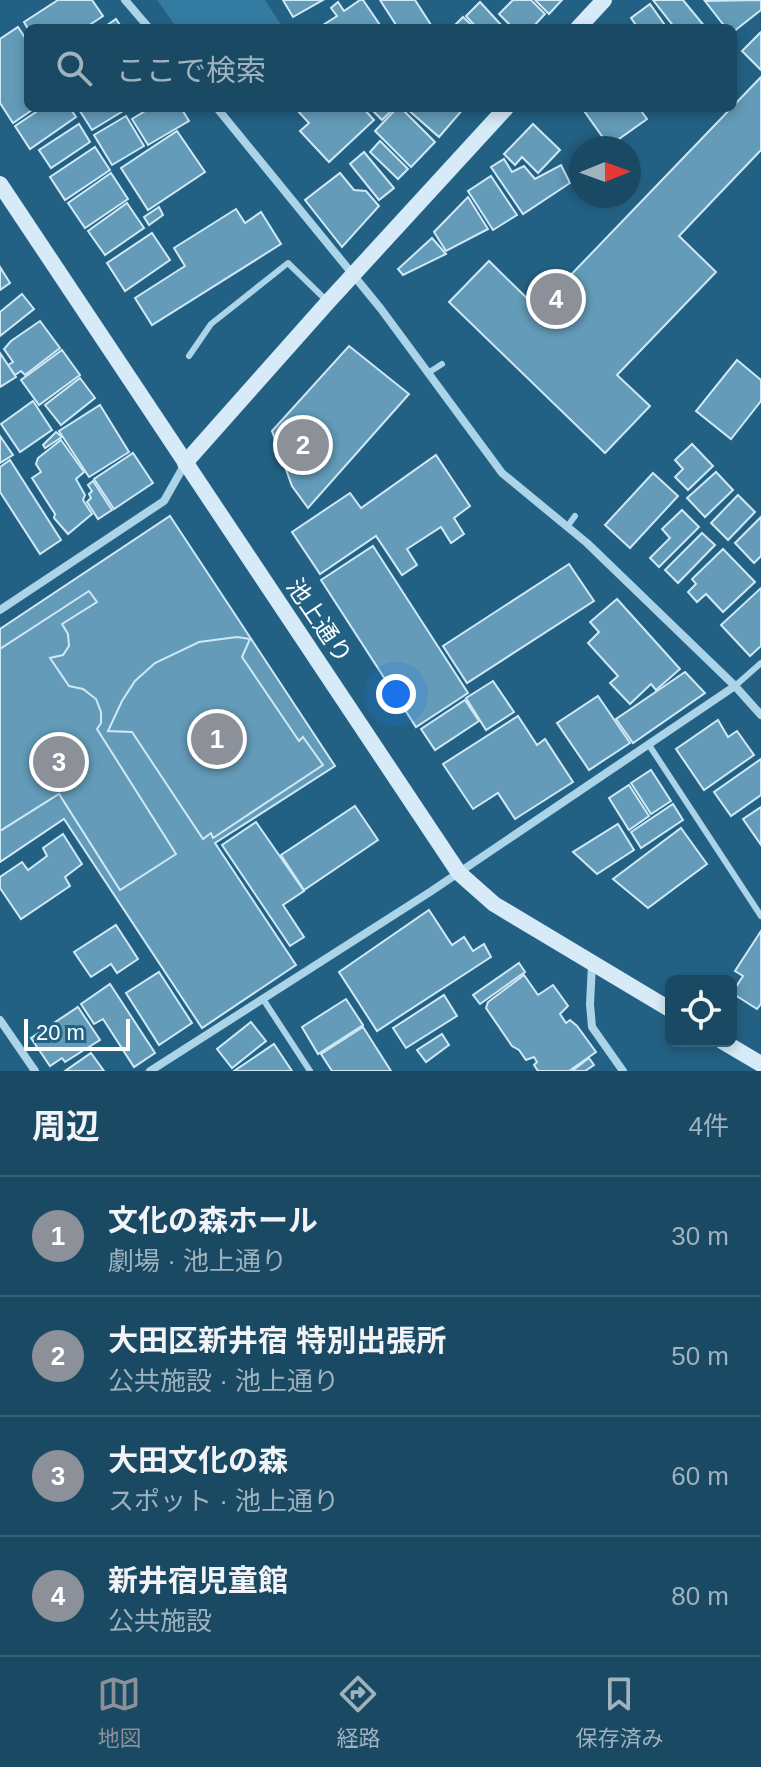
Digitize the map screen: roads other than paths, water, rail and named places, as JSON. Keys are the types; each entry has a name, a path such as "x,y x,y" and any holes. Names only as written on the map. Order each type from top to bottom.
{"main road":[{"path":"582,24 604,0"},
{"path":"185,463 502,112"},
{"name":"池上通り","path":"0,184 459,873 494,904 665,1007"},
{"path":"732,1047 761,1064"}],"street":[{"path":"125,0 146,24"},
{"path":"220,112 354,275 502,473 587,543 761,715"},
{"path":"0,610 164,501 185,463"},
{"path":"150,1071 459,873 735,686"},
{"path":"592,964 592,1027 623,1071"},
{"path":"0,1020 35,1071"}],"lane":[{"path":"189,356 211,324 288,263 328,302"},
{"path":"428,373 442,364"},
{"path":"567,527 575,516"},
{"path":"735,686 761,663"},
{"path":"649,745 761,916"},
{"path":"263,999 310,1071"}],"place":[{"name":"新井宿児童館","path":"556,299"},
{"name":"大田区新井宿 特別出張所","path":"303,445"},
{"name":"文化の森ホール","path":"217,739"},
{"name":"大田文化の森","path":"59,762"}]}
